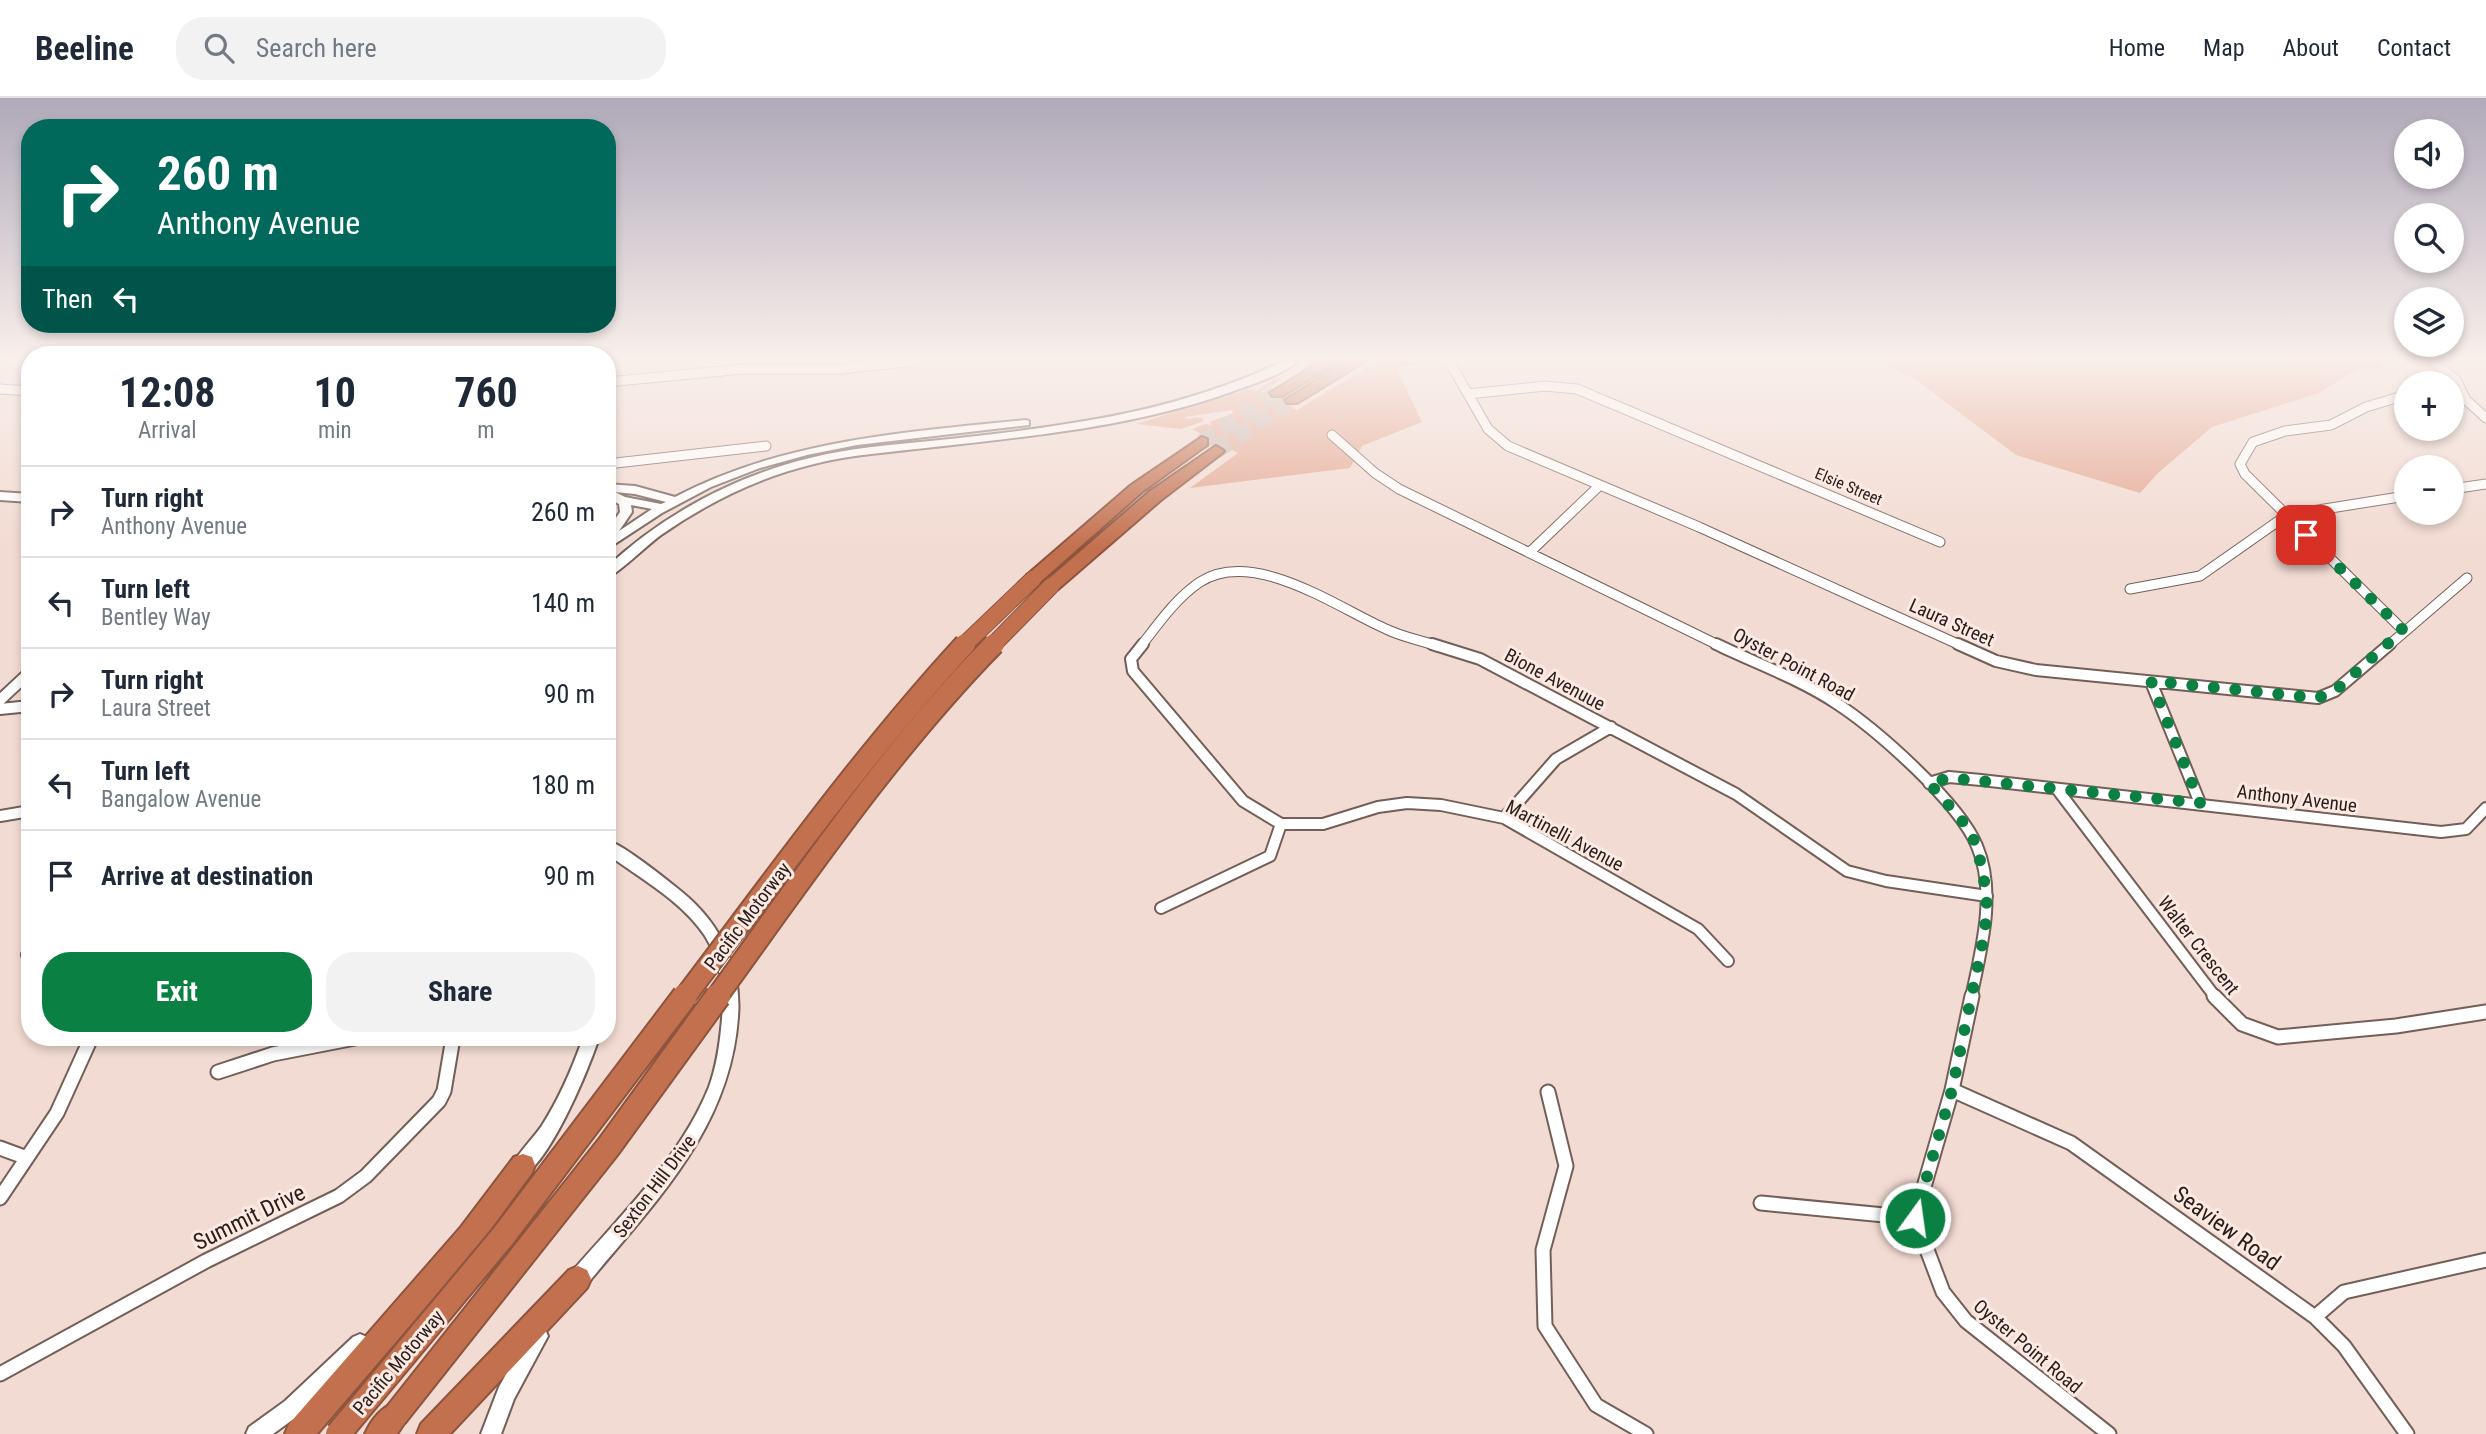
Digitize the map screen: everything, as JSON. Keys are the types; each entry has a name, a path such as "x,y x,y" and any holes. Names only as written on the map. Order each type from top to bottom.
{"highway":[{"name":"Pacific Motorway","path":"338,1434 504,1235 826,810 899,719 964,645 1146,503 1209,447"},
{"name":"Pacific Motorway","path":"387,1425 609,1146 838,830 912,735 1042,583"},
{"path":"299,1434 470,1236 523,1165"},
{"path":"431,1434 578,1279"}],"street":[{"path":"616,539 669,505 738,470 802,451 873,439 1023,423"},
{"path":"620,499 669,505 758,473 851,454 1085,423"},
{"name":"Laura Street","path":"1487,423 1497,439 1598,486 1699,527 1996,661 2036,670 2318,698 2335,691 2403,630 2467,578"},
{"name":"Elsie Street","path":"1659,423 1940,541"},
{"path":"2334,423 2285,432 2253,442 2240,464 2245,474 2403,630"},
{"name":"Oyster Point Road","path":"1332,435 1375,473 1399,489 1826,697 1870,728 1929,783 1961,819 1977,845 1987,896 1985,931 1952,1090 1915,1218 1943,1292 1966,1321 2109,1434"},
{"path":"616,463 766,446"},
{"path":"616,568 664,529 723,495 794,466"},
{"path":"2464,487 2486,484"},
{"path":"1530,552 1598,486"},
{"path":"616,491 635,490 669,505"},
{"path":"0,496 21,497"},
{"path":"616,497 625,503 626,512 616,526"},
{"path":"2130,589 2200,576 2287,515 2394,498"},
{"path":"664,529 669,505"},
{"name":"Bione Avenuue","path":"1281,824 1243,801 1133,671 1132,659 1139,646 1192,588 1219,574 1253,572 1307,588 1387,629 1480,659 1736,794 1825,858 1847,870 1886,881 1987,896"},
{"path":"0,700 21,680"},
{"path":"2151,681 2200,803"},
{"path":"0,709 21,707"},
{"path":"1504,818 1556,759 1611,727"},
{"name":"Anthony Avenue","path":"1929,783 1949,778 2200,803 2441,832 2466,828 2486,808"},
{"name":"Walter Crescent","path":"2057,789 2214,996 2242,1024 2278,1037 2396,1026 2486,1012"},
{"name":"Martinelli Avenue","path":"1281,824 1323,824 1378,807 1407,803 1441,805 1504,818 1698,929 1728,961"},
{"path":"0,816 21,812"},
{"path":"1161,908 1270,856 1281,824"},
{"name":"Sexton Hill Drive","path":"491,1434 506,1394 529,1348 578,1279 648,1199 691,1139 720,1077 731,1018 725,961 705,924 675,896 616,853"},
{"path":"0,1198 57,1113 87,1046"},
{"path":"218,1072 307,1046"},
{"name":"Summit Drive","path":"0,1374 103,1315 339,1196 357,1182 439,1101 444,1091 452,1046"},
{"path":"256,1434 292,1409 347,1358 523,1165 552,1124 573,1084 588,1046"},
{"name":"Seaview Road","path":"1952,1090 2071,1143 2315,1317 2344,1346 2407,1434"},
{"path":"1548,1092 1566,1166 1543,1250 1545,1326 1596,1405 1646,1434"},
{"path":"0,1148 27,1158"},
{"path":"1761,1203 1915,1218"},
{"path":"2315,1317 2344,1292 2486,1260"}],"shaded area":[{"path":"1138,423 1197,423 1181,429 1136,424"},
{"path":"1210,423 1419,423 1362,446 1350,468 1190,488 1238,453 1192,429 1206,424 1212,426"},
{"path":"1974,423 2223,423 2212,427 2158,473 2140,493 2016,455"}],"tunnel":[{"path":"1202,442 1231,423"},
{"path":"1216,451 1257,423"}],"route":[{"path":"1915,1218 1952,1090 1985,931 1987,896 1977,845 1961,819 1929,783 1949,778 2200,803 2151,681 2318,698 2335,691 2403,630 2306,535"}]}
